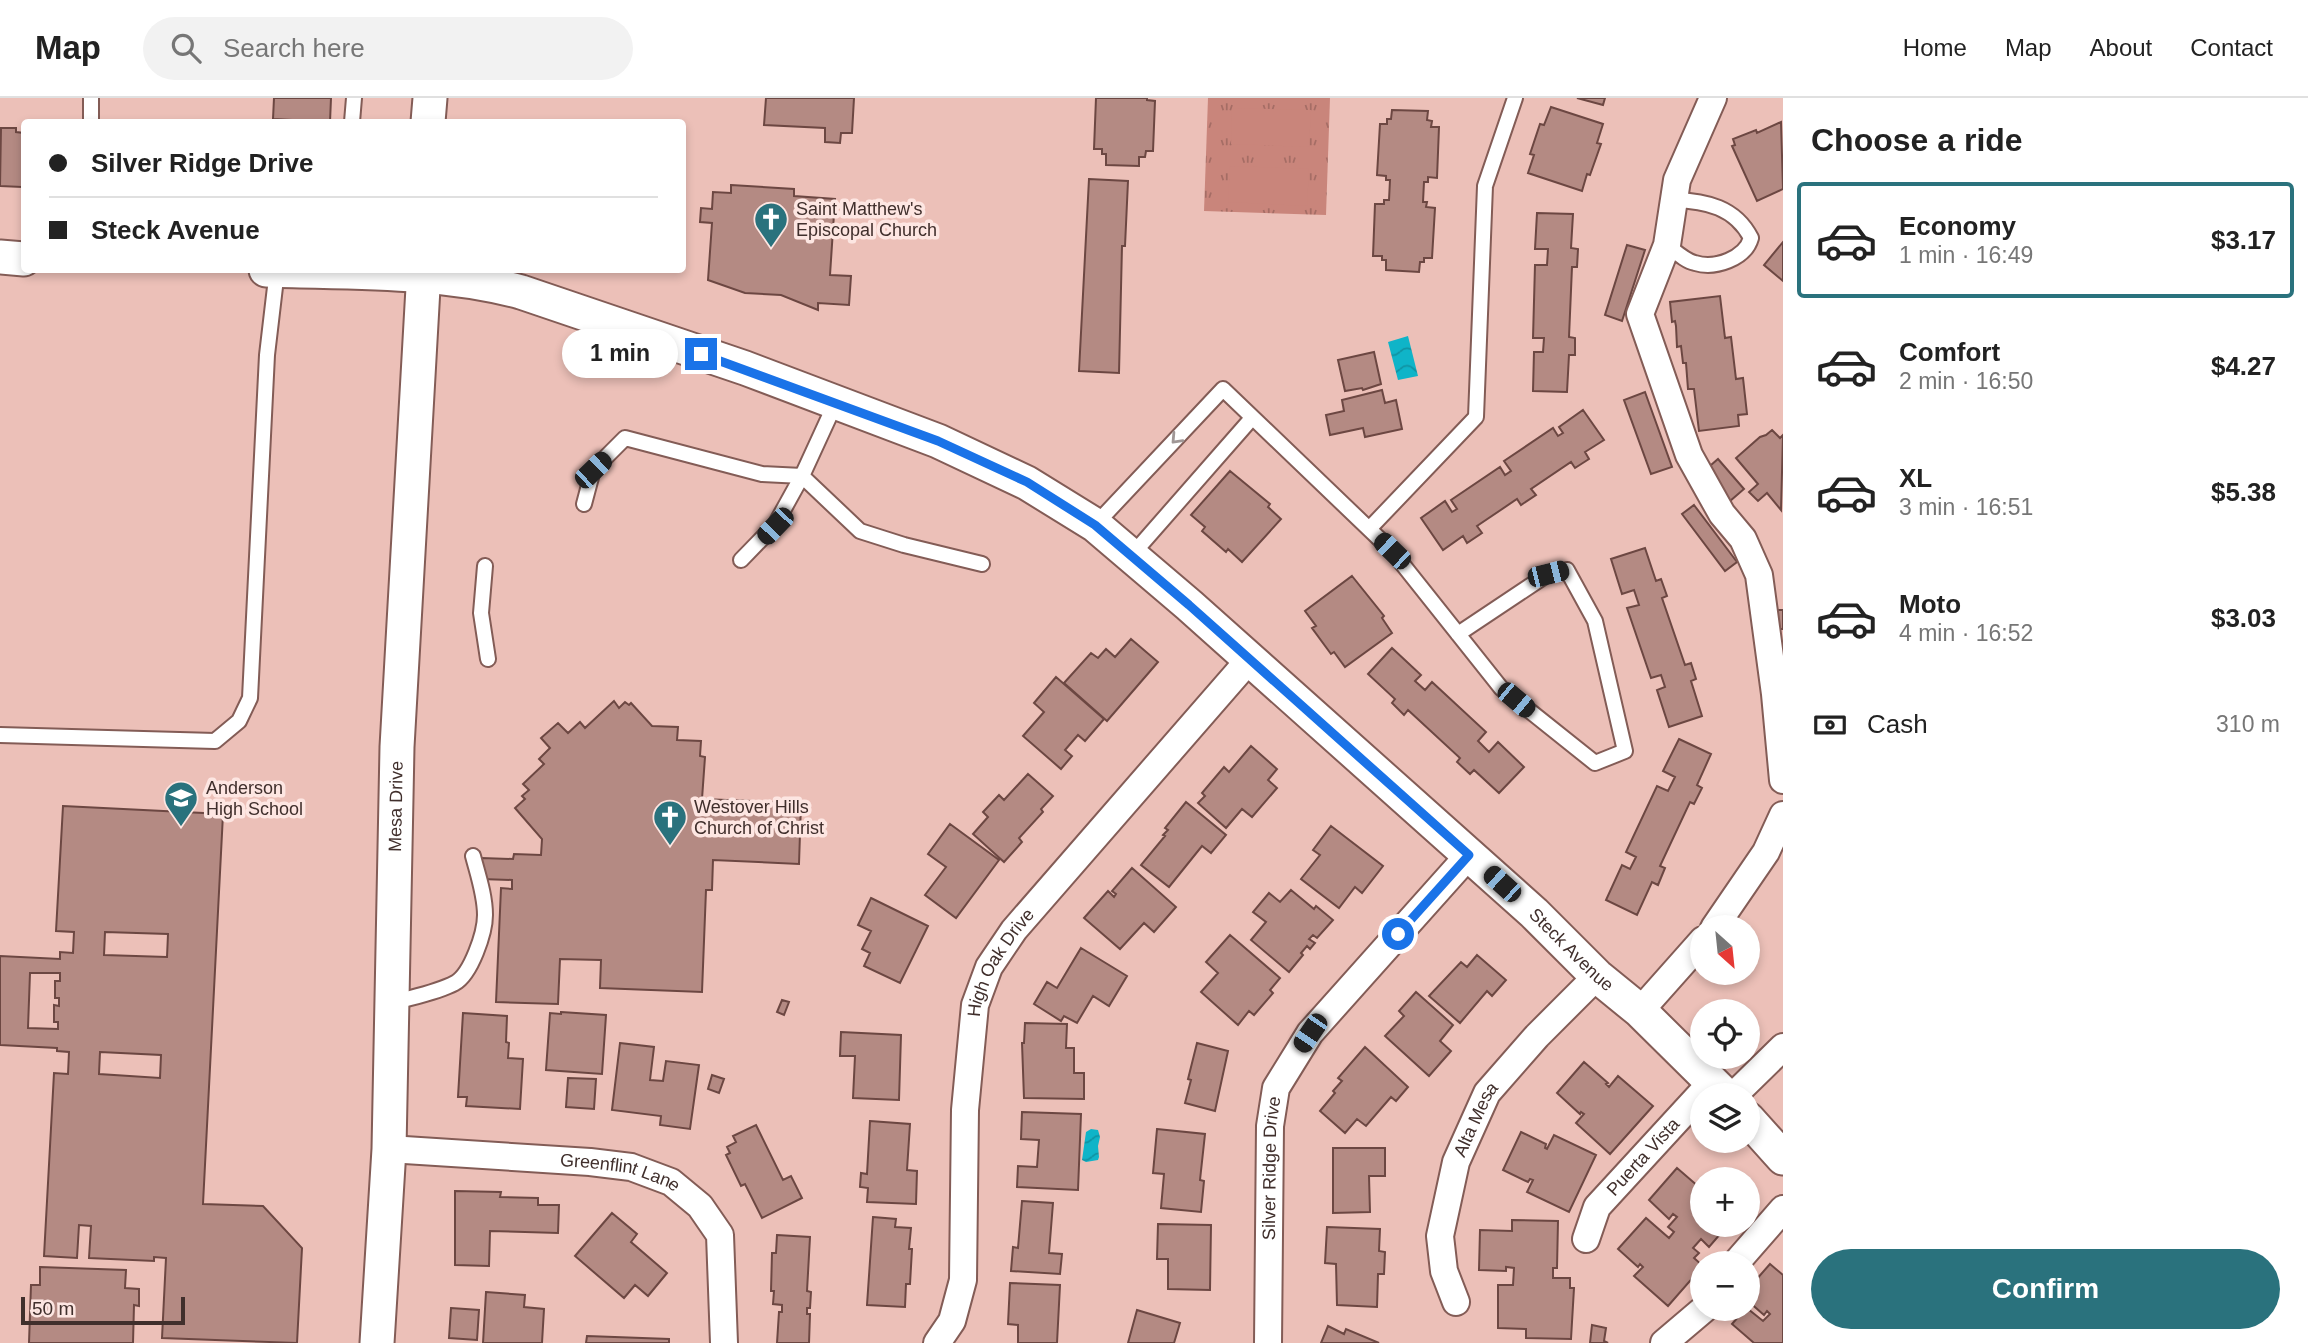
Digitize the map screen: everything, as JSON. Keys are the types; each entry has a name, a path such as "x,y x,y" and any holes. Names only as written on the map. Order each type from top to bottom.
{"street":[{"path":"428,119 430,98"},
{"path":"1713,98 1677,180 1667,245 1640,314 1689,455 1723,514 1743,539 1759,575 1775,639 1783,780"},
{"path":"0,257 21,258"},
{"name":"Mesa Drive","path":"377,1343 389,1149 397,747 424,273"},
{"name":"Steck Avenue","path":"430,273 521,292 745,368 938,441 1027,482 1095,525 1131,556 1534,913 1597,976 1640,1011 1715,1083"},
{"path":"500,273 521,292"},
{"name":"High Oak Drive","path":"937,1343 952,1321 963,1280 965,1110 975,1005 989,967 1014,930 1249,660"},
{"path":"1723,915 1766,852 1783,815"},
{"name":"Silver Ridge Drive","path":"1268,1343 1270,1126 1276,1088 1310,1033 1469,855"},
{"path":"1640,1011 1690,955"},
{"name":"Alta Mesa","path":"1456,1302 1444,1271 1440,1236 1456,1162 1488,1093 1537,1036 1597,976"},
{"name":"Puerta Vista","path":"1734,1083 1783,1047"},
{"name":"Puerta Vista","path":"1586,1239 1597,1207 1690,1121"},
{"path":"1760,1132 1783,1158"},
{"name":"Greenflint Lane","path":"389,1149 590,1162 631,1167 671,1182 701,1206 720,1235 724,1343"},
{"path":"1746,1251 1783,1209"},
{"path":"1664,1343 1690,1321"}],"lane":[{"path":"91,98 91,119"},
{"path":"352,119 354,98"},
{"path":"1369,529 1476,417 1485,186 1515,98"},
{"path":"1667,245 1692,263 1713,264 1735,258 1744,252 1751,238 1736,219 1717,206 1701,201 1674,200"},
{"path":"0,735 215,741 239,720 250,698 267,355 277,273"},
{"path":"1095,525 1223,389 1392,551 1458,634 1501,688 1595,763 1625,751 1595,621 1567,570 1548,574 1458,634"},
{"path":"741,560 775,526 802,476 836,402"},
{"path":"1131,556 1252,418"},
{"path":"584,505 593,470 625,438 762,474 802,476 860,531 982,564"},
{"path":"485,566 481,613 488,659"},
{"path":"392,1003 457,982 468,969 485,918 484,900 473,856"}],"green space":[{"path":"1208,98 1330,98 1326,215 1204,211"},
{"path":"1232,108 1311,110 1309,147 1231,144"},
{"path":"1230,166 1309,169 1307,206 1228,202"}],"water":[{"path":"1408,336 1418,376 1398,380 1388,342"},
{"path":"1091,1129 1098,1130 1100,1137 1099,1157 1098,1160 1086,1162 1082,1160 1086,1132"}],"building":[{"path":"274,98 331,98 330,119 273,119"},
{"path":"766,98 854,98 852,133 841,133 840,143 825,142 825,128 764,125"},
{"path":"1096,98 1147,98 1155,101 1153,151 1146,151 1145,157 1139,157 1139,166 1106,165 1106,154 1102,154 1102,149 1094,149"},
{"path":"1577,98 1605,98 1603,105"},
{"path":"1551,107 1603,124 1597,143 1601,144 1582,191 1528,173 1534,155 1530,154 1540,124 1544,125"},
{"path":"1392,110 1428,111 1427,120 1432,121 1431,127 1439,127 1437,178 1428,177 1428,182 1424,182 1423,202 1427,202 1426,207 1435,208 1432,258 1424,258 1424,262 1420,262 1419,272 1386,270 1386,260 1382,260 1382,256 1373,256 1375,204 1384,204 1384,200 1389,200 1390,180 1386,180 1386,176 1377,175 1380,124 1387,124"},
{"path":"1781,122 1783,189 1757,201 1732,146 1735,145 1733,139 1756,130 1757,133"},
{"path":"1,128 16,128 16,132 21,133 21,187 0,186"},
{"path":"1089,179 1128,181 1125,246 1122,246 1119,373 1079,371"},
{"name":"Saint Matthew's Episcopal Church","path":"731,185 794,189 794,196 835,199 830,275 851,276 849,305 818,303 818,310 781,295 745,293 708,280 712,223 700,222 701,208 712,209 713,192 731,193"},
{"path":"1537,213 1573,214 1571,248 1578,249 1577,267 1572,267 1569,337 1575,338 1575,355 1569,355 1567,392 1533,391 1534,352 1543,352 1544,338 1533,338 1535,265 1547,265 1548,249 1535,249"},
{"path":"1783,242 1783,281 1764,265"},
{"path":"1627,245 1645,250 1622,321 1605,315"},
{"path":"1720,296 1725,338 1731,337 1736,379 1743,378 1747,414 1738,415 1739,426 1699,431 1694,389 1688,389 1686,363 1683,363 1681,346 1677,347 1676,326 1675,321 1672,322 1670,302"},
{"path":"1374,352 1381,384 1363,390 1345,391 1338,360"},
{"path":"1382,390 1385,403 1396,400 1402,429 1365,437 1363,428 1330,435 1326,415 1344,411 1342,400"},
{"path":"1645,392 1672,467 1651,474 1624,400"},
{"path":"1583,410 1604,440 1585,452 1589,459 1575,468 1571,462 1531,489 1536,495 1521,505 1517,499 1477,526 1482,533 1467,543 1463,536 1443,550 1421,518 1445,501 1452,512 1457,509 1451,500 1500,467 1505,475 1511,471 1504,461 1553,428 1558,436 1563,433 1559,427"},
{"path":"1772,430 1780,438 1783,435 1781,510 1767,493 1758,501 1749,492 1758,484 1736,458"},
{"path":"1718,459 1744,489 1730,501 1704,471"},
{"path":"1230,471 1270,504 1268,507 1281,519 1242,562 1202,531 1205,527 1191,515"},
{"path":"1694,505 1737,562 1725,571 1682,514"},
{"path":"1645,548 1656,581 1661,579 1667,596 1662,598 1685,665 1691,663 1696,679 1691,681 1702,716 1669,727 1657,690 1665,687 1661,675 1651,678 1627,608 1639,605 1634,590 1622,594 1611,559"},
{"path":"1352,576 1384,616 1382,618 1392,633 1345,667 1334,652 1331,654 1312,628 1316,626 1305,611"},
{"path":"1773,610 1783,610 1783,629 1773,629"},
{"path":"1131,639 1158,662 1107,721 1064,683 1091,653 1098,658 1106,649 1115,657"},
{"path":"1392,648 1421,675 1415,681 1425,690 1432,682 1486,732 1478,741 1489,752 1498,742 1524,767 1499,793 1474,770 1470,774 1457,762 1460,758 1408,710 1404,715 1392,703 1395,699 1368,674"},
{"path":"1056,677 1104,719 1085,741 1078,735 1065,750 1072,756 1061,769 1023,736 1044,712 1034,703"},
{"name":"Westover Hills Church of Christ","path":"614,701 619,708 625,702 629,705 631,703 652,726 678,727 677,740 701,741 700,756 705,757 702,799 801,803 799,864 713,860 712,890 706,890 702,992 600,988 601,960 560,959 558,1004 496,1002 501,888 512,889 512,880 481,879 482,858 513,859 514,854 541,855 542,839 515,808 525,799 522,796 529,790 523,784 544,764 539,759 550,748 541,738 558,723 568,733 580,722 585,728"},
{"path":"1679,739 1711,754 1697,785 1702,788 1694,804 1690,802 1660,866 1665,868 1658,885 1652,882 1637,915 1606,900 1622,865 1630,869 1636,857 1626,852 1657,786 1668,791 1675,777 1663,771"},
{"path":"1251,746 1277,769 1268,780 1277,788 1252,817 1242,809 1226,828 1198,803 1205,796 1202,793 1224,767 1229,772"},
{"path":"1028,774 1053,796 1041,809 1043,812 1019,838 1022,842 1004,862 973,834 988,817 983,812 999,795 1004,800"},
{"path":"1186,802 1226,835 1211,853 1202,846 1169,887 1141,865 1165,836 1163,835 1168,830 1165,828"},
{"path":"63,806 223,814 203,1204 263,1206 302,1248 297,1343 162,1338 166,1258 154,1257 154,1261 89,1258 91,1226 79,1225 77,1258 44,1256 54,1073 68,1074 69,1052 57,1051 57,1048 0,1045 0,956 60,959 60,952 73,953 74,932 56,931","holes":["105,932 168,934 167,957 104,955","30,973 60,973 60,981 55,981 55,998 59,998 59,1006 54,1005 54,1022 58,1022 58,1029 28,1028","100,1052 161,1055 160,1078 99,1074"]},
{"path":"950,824 999,860 956,918 925,895 946,867 928,854"},
{"path":"1331,826 1383,866 1362,893 1355,887 1339,908 1301,879 1320,855 1313,850"},
{"path":"1132,868 1176,907 1154,932 1144,923 1120,949 1084,918 1108,891 1114,897 1116,894 1112,891"},
{"path":"1291,890 1333,920 1317,938 1313,935 1309,939 1315,943 1310,949 1307,946 1289,972 1251,940 1266,922 1253,912 1269,893 1280,902"},
{"path":"871,898 928,926 900,983 864,966 870,953 862,949 871,931 858,925"},
{"path":"1230,935 1280,978 1270,990 1273,993 1254,1015 1249,1011 1238,1025 1201,992 1218,973 1206,962"},
{"path":"1081,948 1127,976 1109,1006 1093,996 1077,1023 1064,1016 1061,1021 1034,1004 1047,982 1057,988"},
{"path":"1477,955 1506,980 1492,996 1487,991 1460,1023 1429,996 1461,962 1467,967"},
{"path":"1416,992 1453,1025 1440,1041 1451,1051 1429,1076 1385,1036 1404,1016 1399,1011"},
{"path":"782,1000 789,1002 784,1015 777,1012"},
{"path":"463,1013 507,1016 508,1058 523,1059 520,1109 466,1106 467,1097 458,1097"},
{"path":"550,1013 606,1015 602,1074 546,1070"},
{"path":"1025,1023 1067,1024 1066,1048 1074,1048 1074,1073 1084,1073 1084,1099 1024,1098 1022,1043"},
{"path":"841,1032 901,1035 899,1100 853,1098 855,1056 840,1056"},
{"path":"620,1043 654,1047 650,1080 663,1081 666,1061 699,1065 690,1129 660,1125 661,1116 612,1110"},
{"path":"1197,1043 1228,1051 1215,1111 1185,1103"},
{"path":"1365,1047 1408,1087 1396,1101 1391,1097 1366,1126 1357,1119 1345,1133 1320,1111 1342,1081 1338,1078"},
{"path":"1584,1062 1608,1083 1606,1084 1609,1087 1618,1076 1653,1106 1610,1154 1576,1123 1584,1114 1580,1114 1557,1093"},
{"path":"712,1075 724,1079 719,1093 708,1089"},
{"path":"568,1078 596,1079 594,1109 566,1107"},
{"path":"1022,1112 1081,1114 1078,1190 1017,1187 1018,1166 1037,1167 1039,1140 1021,1139"},
{"path":"870,1121 910,1124 907,1170 917,1171 916,1204 867,1202 868,1188 860,1187 861,1173 867,1174"},
{"path":"756,1125 783,1180 791,1176 802,1198 762,1218 745,1184 741,1186 726,1155 730,1153 727,1147 736,1142 733,1136"},
{"path":"1157,1129 1205,1134 1200,1180 1204,1181 1201,1212 1161,1208 1164,1174 1153,1173"},
{"path":"1521,1132 1546,1144 1547,1149 1554,1135 1596,1155 1569,1212 1527,1192 1533,1180 1528,1182 1503,1170"},
{"path":"1333,1148 1385,1148 1385,1176 1369,1176 1370,1212 1333,1213"},
{"path":"1677,1168 1690,1179 1690,1237 1718,1237 1709,1247 1701,1239 1693,1248 1697,1251 1690,1251 1690,1281 1668,1306 1634,1276 1643,1267 1640,1264 1638,1267 1618,1249 1646,1218 1669,1238 1674,1232 1668,1227 1677,1217 1673,1214 1669,1219 1649,1200"},
{"path":"455,1191 501,1192 500,1197 538,1198 538,1205 559,1205 558,1233 490,1231 489,1266 455,1265"},
{"path":"1022,1201 1053,1203 1049,1253 1062,1254 1060,1274 1011,1271 1013,1247 1018,1248"},
{"path":"612,1213 637,1234 631,1242 667,1273 648,1296 635,1285 624,1298 575,1256"},
{"path":"873,1217 896,1219 895,1227 911,1228 910,1284 906,1284 905,1307 867,1305"},
{"path":"1512,1220 1558,1221 1557,1268 1553,1268 1553,1278 1570,1278 1570,1288 1574,1288 1571,1339 1526,1338 1526,1329 1498,1328 1498,1285 1513,1285 1514,1268 1506,1267 1506,1271 1479,1270 1480,1230 1512,1231"},
{"path":"1158,1224 1211,1225 1210,1290 1168,1289 1168,1259 1157,1259"},
{"path":"1327,1227 1380,1229 1379,1251 1385,1252 1384,1274 1378,1274 1377,1307 1337,1305 1336,1264 1325,1263"},
{"path":"777,1235 810,1237 807,1291 811,1292 810,1308 807,1308 807,1314 810,1314 809,1343 777,1343 782,1305 773,1304 774,1291 771,1291 772,1253 776,1253"},
{"path":"1770,1264 1783,1275 1783,1343 1754,1343 1732,1324 1735,1321 1760,1321 1760,1319 1763,1321 1770,1314 1767,1311 1764,1315 1760,1312 1760,1275"},
{"path":"40,1267 126,1270 125,1288 139,1289 139,1306 134,1305 133,1343 29,1343 31,1285 40,1285"},
{"path":"1010,1283 1060,1285 1057,1343 1018,1343 1018,1325 1008,1324"},
{"path":"486,1292 525,1295 524,1307 544,1309 542,1343 483,1343"},
{"path":"451,1308 479,1310 477,1340 449,1338"},
{"path":"1137,1310 1180,1323 1174,1343 1128,1343"},
{"path":"1592,1325 1606,1328 1604,1341 1608,1343 1590,1343"},
{"path":"1328,1326 1344,1334 1346,1329 1379,1343 1321,1343"},
{"path":"587,1336 669,1339 669,1343 586,1343"}],"place":[{"name":"Saint Matthew's Episcopal Church","path":"771,249"},
{"name":"Anderson High School","path":"181,828"},
{"name":"Westover Hills Church of Christ","path":"670,847"}],"route":[{"path":"701,354 938,441 1027,482 1095,525 1189,605 1469,855 1398,934"}]}
